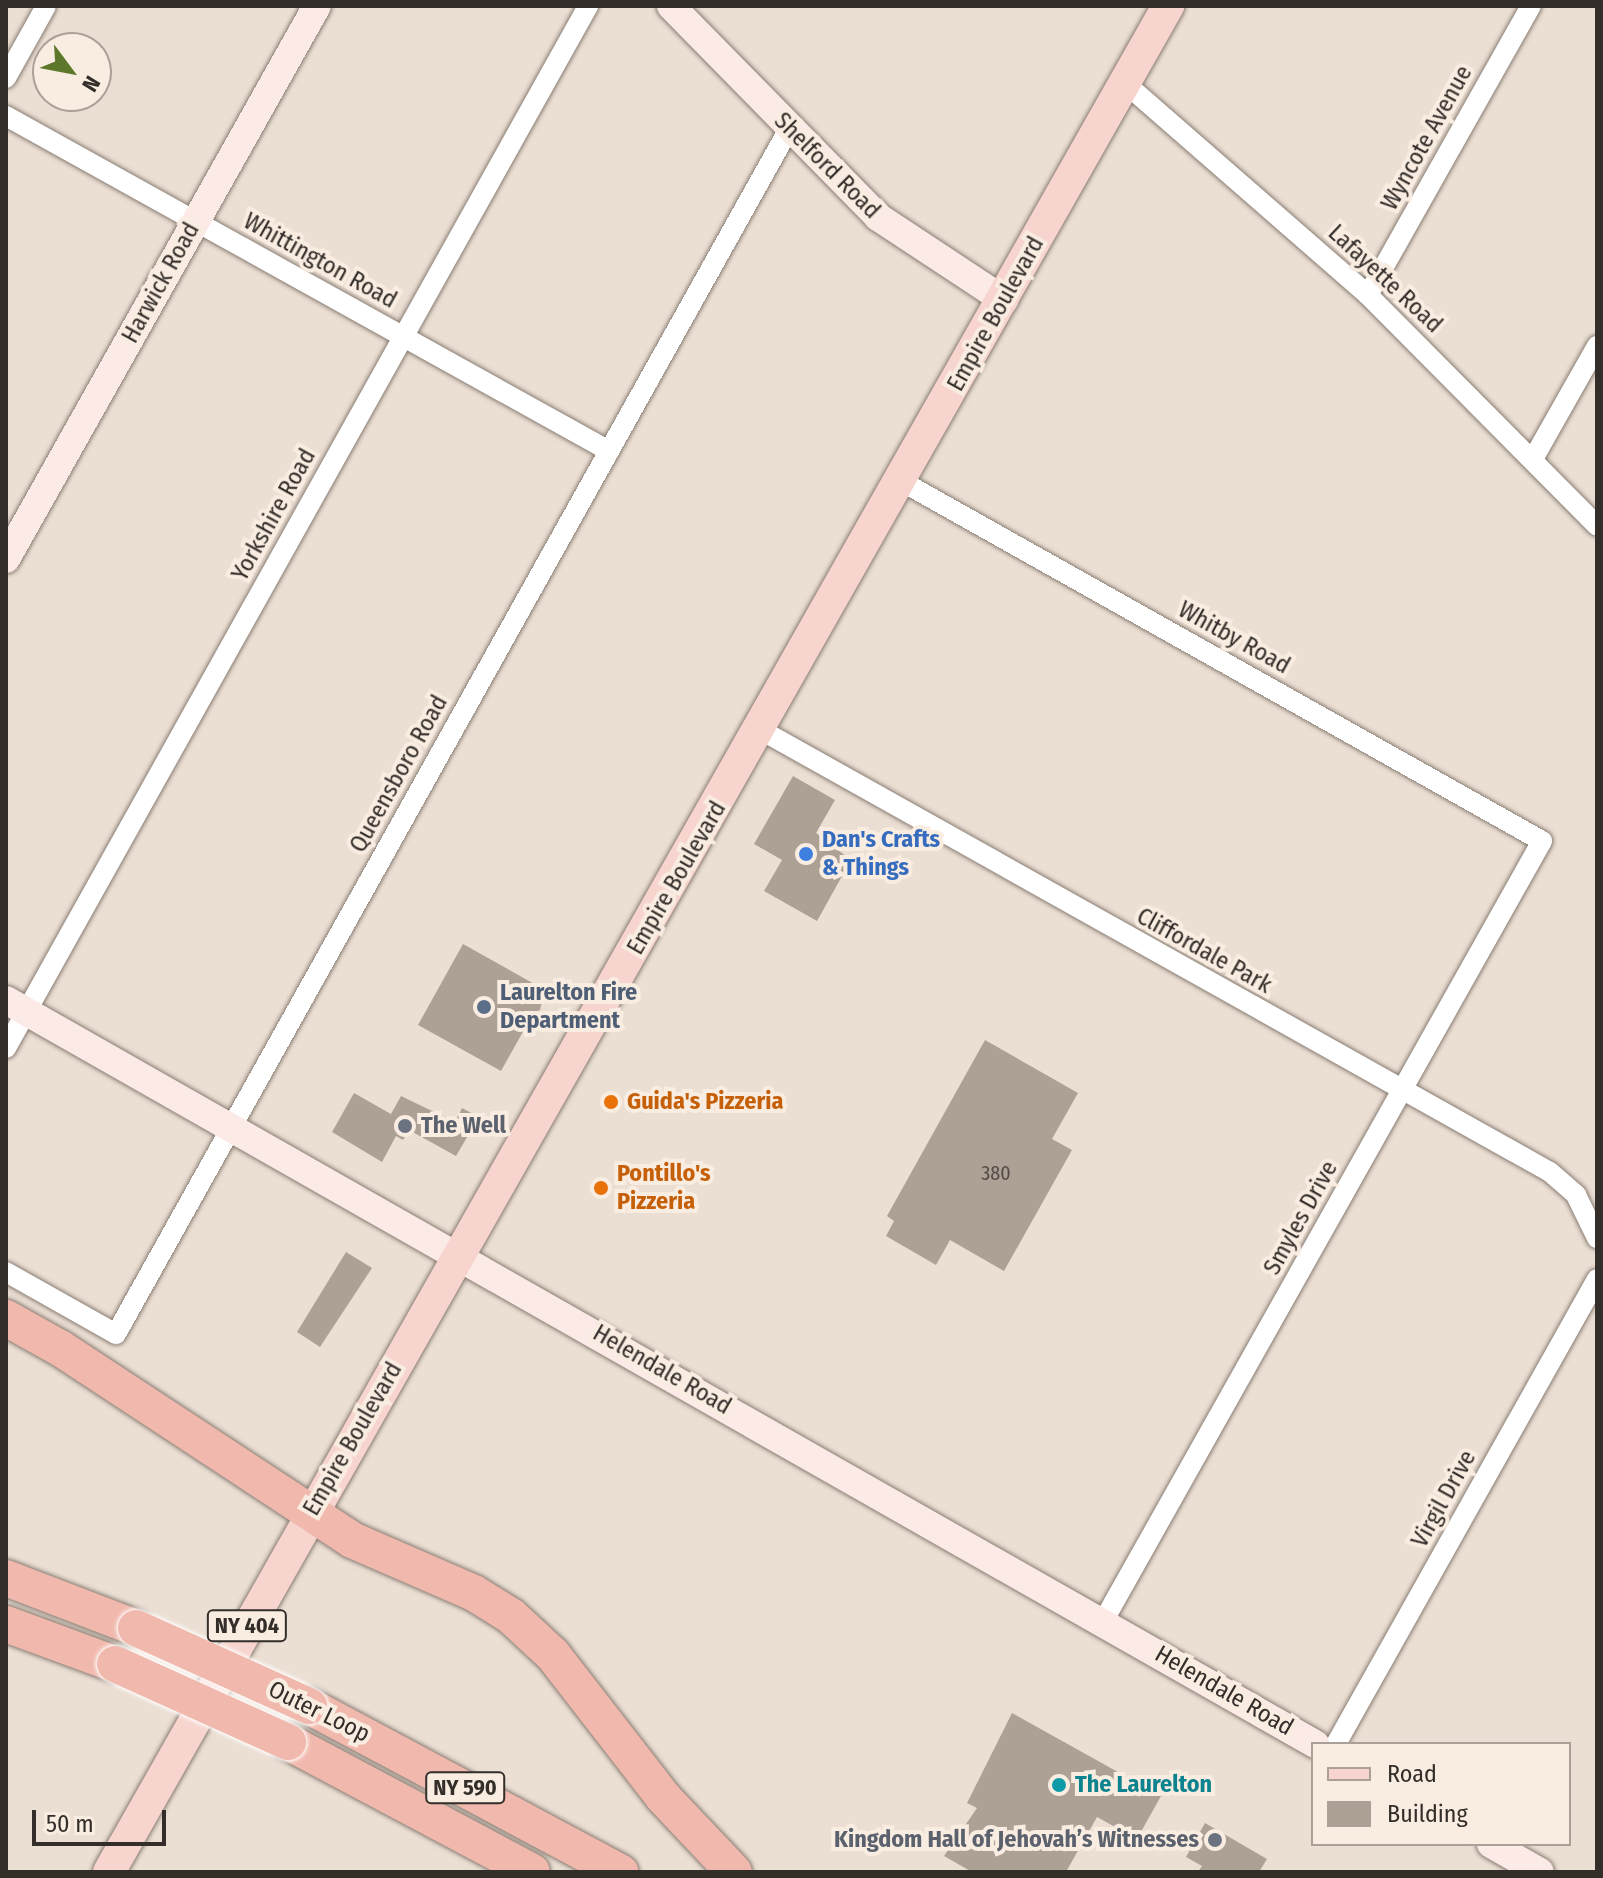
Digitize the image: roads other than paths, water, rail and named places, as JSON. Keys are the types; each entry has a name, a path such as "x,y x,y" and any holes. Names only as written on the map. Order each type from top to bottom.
{"highway":[{"path":"6,1318 60,1348 310,1514 373,1551 474,1593 520,1622 570,1674 673,1809 734,1872"},
{"name":"Outer Loop","path":"6,1578 136,1628 309,1706 620,1872"},
{"name":"Outer Loop","path":"6,1624 115,1664 288,1742 532,1872"},
{"path":"6,1631 115,1664"}],"main road":[{"name":"Empire Boulevard","path":"109,1872 310,1514 761,730 1168,6"}],"street":[{"path":"6,78 46,6"},
{"name":"Harwick Road","path":"6,559 317,6"},
{"name":"Yorkshire Road","path":"6,1048 16,1006 403,337 588,6"},
{"name":"Shelford Road","path":"671,6 878,217 1004,300"},
{"name":"Wyncote Avenue","path":"1368,295 1531,6"},
{"name":"Lafayette Road","path":"1125,83 1368,295 1597,526"},
{"name":"Whittington Road","path":"6,116 609,451"},
{"name":"Queensboro Road","path":"6,1272 116,1334 789,129"},
{"path":"1533,459 1597,346"},
{"name":"Whitby Road","path":"901,481 1542,841"},
{"name":"Cliffordale Park","path":"761,730 1565,1183 1584,1206 1597,1238"},
{"name":"Smyles Drive","path":"1104,1620 1542,841"},
{"name":"Helendale Road","path":"16,1006 1104,1620 1312,1742"},
{"name":"Virgil Drive","path":"1337,1742 1597,1279"},
{"path":"1494,1846 1540,1872"}],"place":[{"name":"Dan's Crafts & Things","path":"806,854"},
{"name":"Laurelton Fire Department","path":"484,1007"},
{"name":"Guida's Pizzeria","path":"611,1102"},
{"name":"The Well","path":"405,1126"},
{"name":"Pontillo's Pizzeria","path":"601,1188"},
{"name":"The Laurelton","path":"1059,1785"},
{"name":"Kingdom Hall of Jehovah’s Witnesses","path":"1215,1840"}]}
